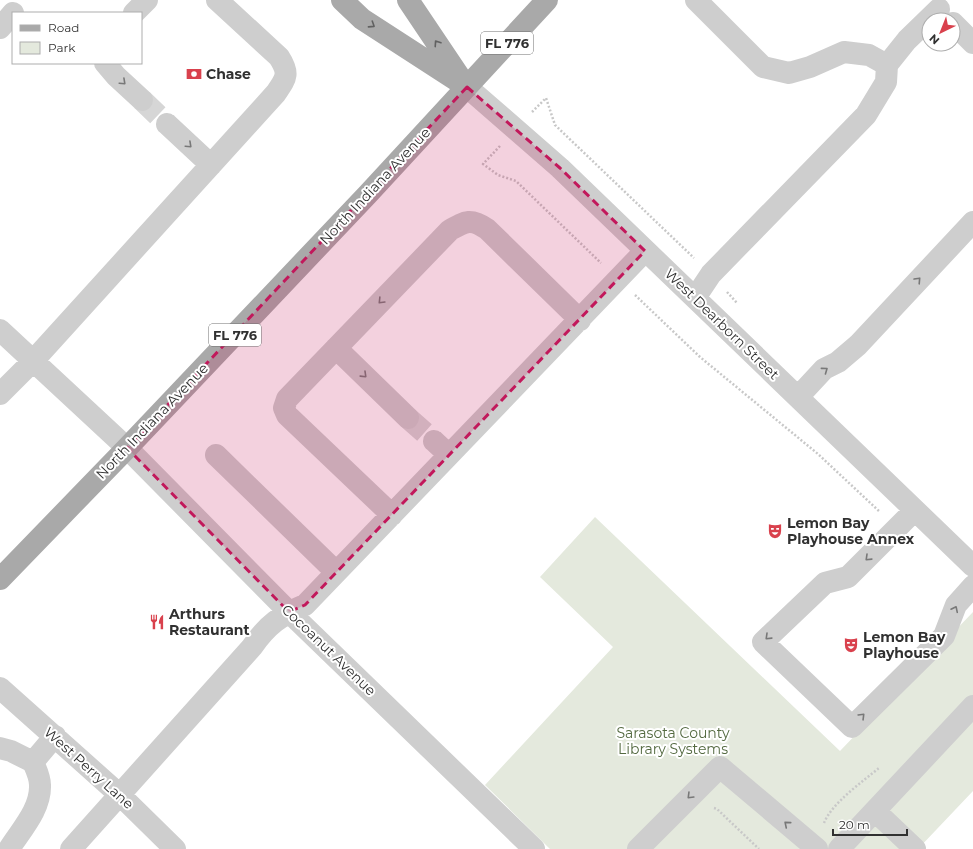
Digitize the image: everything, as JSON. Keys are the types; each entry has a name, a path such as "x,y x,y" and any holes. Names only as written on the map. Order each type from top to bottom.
{"main road":[{"path":"342,0 362,19 466,87"},
{"path":"408,0 466,87"},
{"name":"FL 776","path":"466,87 547,0"},
{"name":"North Indiana Avenue","path":"0,579 127,448 368,194 466,87"}],"street":[{"path":"14,12 20,0"},
{"path":"135,12 147,0"},
{"path":"0,394 33,361 211,165 276,93 286,78 285,67 279,58 217,0"},
{"path":"696,0 763,67 789,73 810,67 844,52 870,55 887,65"},
{"path":"0,28 12,14"},
{"path":"695,298 711,274 866,115 886,82 887,65 907,40 921,29"},
{"path":"961,31 973,43"},
{"path":"106,64 116,76 142,100"},
{"name":"West Dearborn Street","path":"466,87 560,168 973,566"},
{"path":"167,124 211,165"},
{"path":"392,515 287,415 284,408 287,399 408,273 450,230 465,222 477,222 487,229 580,320"},
{"path":"798,397 824,369 838,362 858,345 973,222"},
{"path":"71,849 121,796 252,647 263,630 289,612 305,605 392,515 442,448 580,320 645,251"},
{"name":"Cocoanut Avenue","path":"0,330 127,448 289,612 534,849"},
{"path":"336,348 408,418"},
{"path":"216,455 336,572"},
{"path":"915,510 848,577 825,583 763,642 852,727 944,636 956,605 973,586"},
{"name":"West Perry Lane","path":"0,688 121,796 175,849"},
{"path":"839,849 973,706"},
{"path":"33,762 55,736"},
{"path":"0,748 11,751 33,762 40,784 39,797 35,808 7,841"},
{"path":"638,849 720,767 817,849"},
{"path":"875,811 915,849"}],"path":[{"path":"712,808 717,809 759,849"}],"highlighted area":[{"path":"467,87 560,168 645,251 305,605 289,612 127,448"}],"green space":[{"name":"Sarasota County Library Systems","path":"595,517 840,751 973,612 973,791 918,849 550,849 485,785 613,647 540,577"}],"tunnel":[{"path":"142,100 167,124"},
{"path":"408,418 434,441"}],"place":[{"name":"Chase","path":"194,74"},
{"name":"Lemon Bay Playhouse Annex","path":"775,531"},
{"name":"Arthurs Restaurant","path":"157,622"},
{"name":"Lemon Bay Playhouse","path":"851,645"}]}
